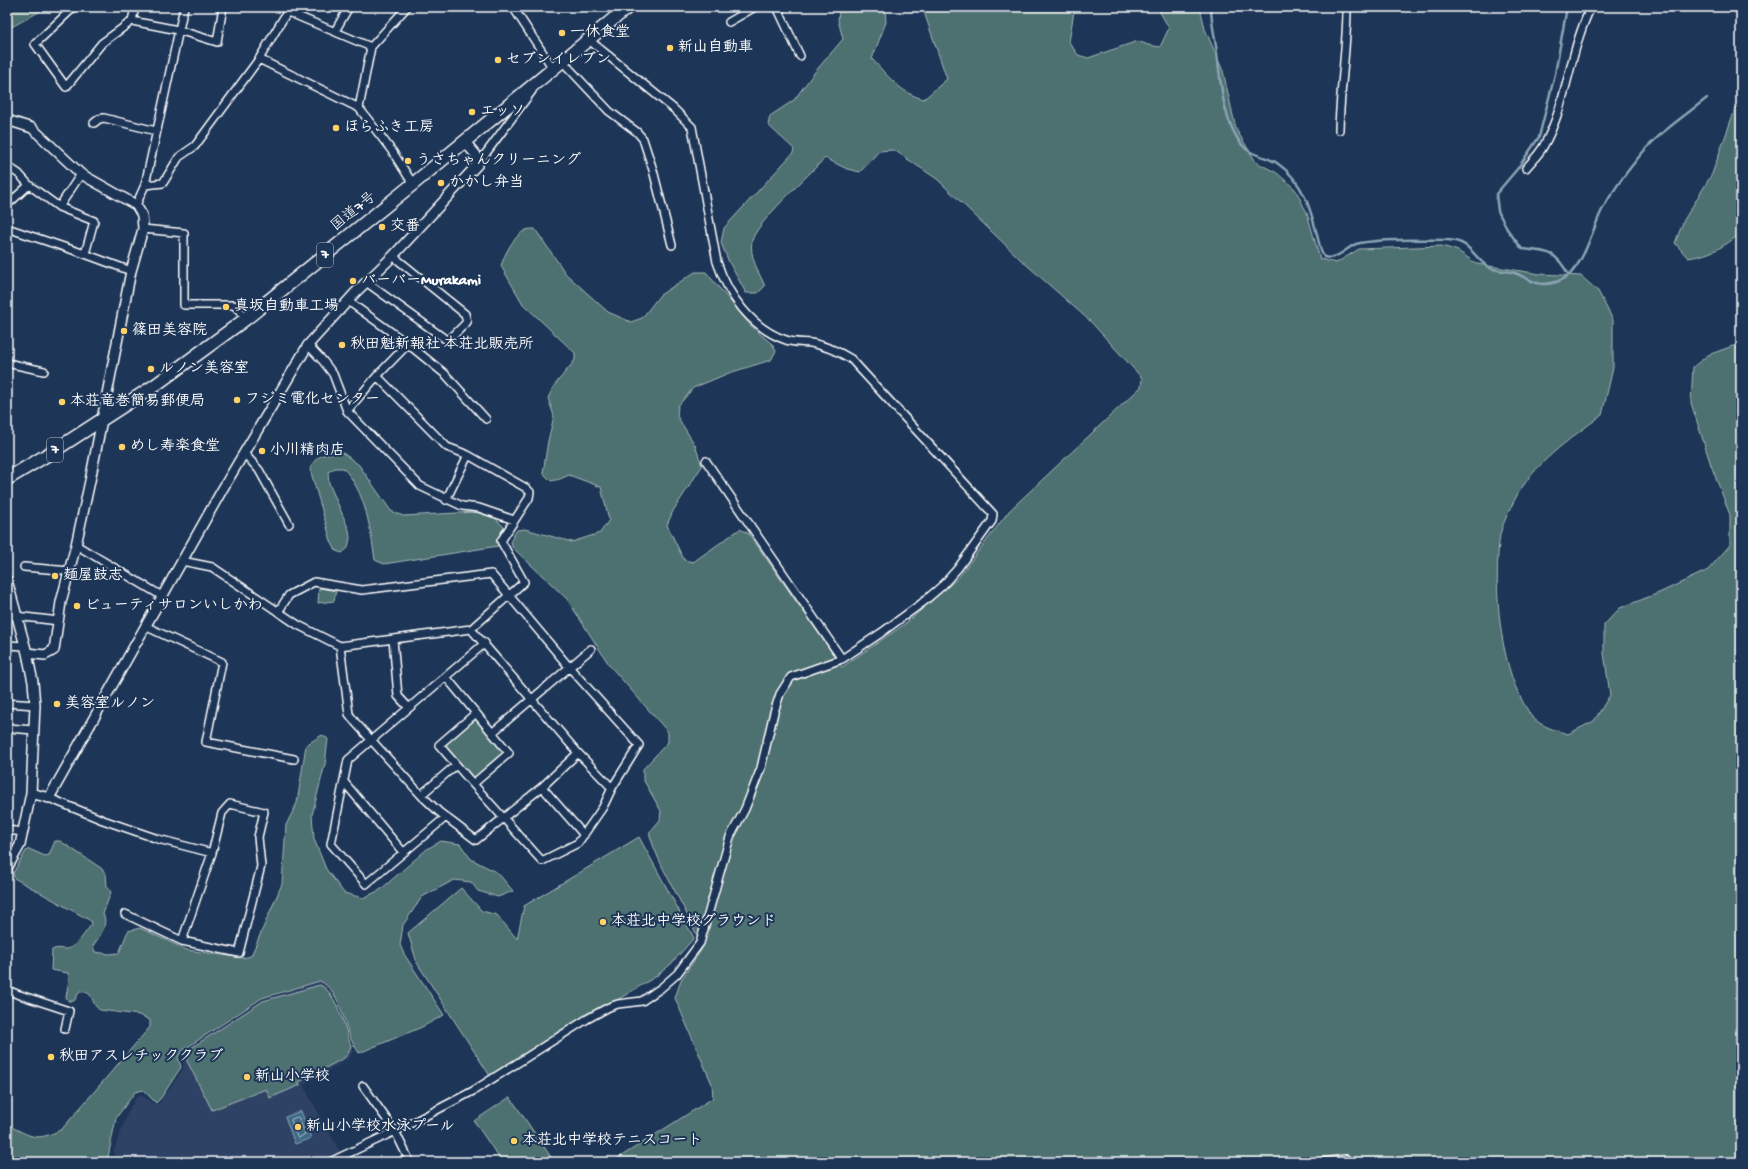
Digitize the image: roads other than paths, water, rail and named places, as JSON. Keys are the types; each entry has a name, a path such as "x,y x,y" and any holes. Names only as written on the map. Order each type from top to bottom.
{"highway":[{"name":"国道7号","path":"7,479 52,452 173,373 247,318 554,70 628,7"}],"street":[{"path":"74,7 35,44 66,87 102,43 132,21 135,7"},
{"path":"136,205 145,185 184,7"},
{"path":"132,21 178,30 217,42 223,7"},
{"path":"336,31 349,7"},
{"path":"359,108 371,47 407,7"},
{"path":"513,7 554,70"},
{"path":"729,22 754,7"},
{"path":"777,7 800,56"},
{"path":"1339,130 1340,99 1347,40 1347,7"},
{"path":"1526,168 1543,148 1554,127 1564,96 1582,24 1591,7"},
{"path":"145,185 163,183 179,157 195,146 259,59 289,10 371,47"},
{"path":"333,1161 473,1092 587,1019 618,1004 642,1001 661,988 677,974 700,943 730,837 745,809 760,768 780,694 791,677 842,659 881,634 943,585 977,543 992,521 993,514 851,359 831,348 787,340 775,335 769,332 742,310 728,289 717,262 692,127 674,109 589,40"},
{"path":"259,59 359,108 392,150 413,184"},
{"path":"563,62 609,111 637,132 643,140 653,170 672,245"},
{"path":"48,798 182,561 308,345 366,282 393,256 465,180 541,80"},
{"path":"94,123 98,119 104,118 156,131"},
{"path":"7,120 32,128 81,174 136,205 142,215 143,229 131,271 76,545 62,602 54,650 45,655 7,645"},
{"path":"465,142 476,155 478,164"},
{"path":"7,166 20,174 29,185 59,207 94,221 85,254"},
{"path":"59,207 81,174"},
{"path":"7,205 29,185"},
{"path":"7,228 131,271"},
{"path":"143,229 184,233 184,305 234,305 247,318"},
{"path":"366,282 448,341 456,334 467,322 465,314 393,256"},
{"path":"348,301 408,344 445,374 486,420"},
{"path":"347,411 377,376 408,344"},
{"path":"308,345 333,374 347,411 420,486 446,500 462,506 496,512 514,520"},
{"path":"7,363 44,371"},
{"path":"182,561 212,567 304,629 340,646 471,628 524,582 502,541 529,498 530,492 526,488 468,454 447,447 377,376"},
{"path":"244,453 259,470 289,524"},
{"path":"446,500 468,454"},
{"path":"706,461 842,659"},
{"path":"76,545 162,596"},
{"path":"24,567 70,571"},
{"path":"278,612 289,595 314,582 362,590 491,574 570,668 639,745 612,788 603,807 578,843 542,861 439,744 476,713"},
{"path":"7,580 26,650 33,682 35,705 31,793 20,845 7,868"},
{"path":"7,615 59,621"},
{"path":"145,626 222,662 206,742 294,759"},
{"path":"471,628 578,753 612,788"},
{"path":"393,639 398,696 409,708"},
{"path":"446,817 366,884 331,844 348,760 484,643"},
{"path":"340,646 349,714 370,740 421,795 476,840 542,787 578,753"},
{"path":"492,733 591,649"},
{"path":"446,677 508,753 473,784"},
{"path":"7,703 35,705"},
{"path":"7,728 34,730"},
{"path":"421,795 456,764"},
{"path":"344,782 403,852"},
{"path":"542,787 584,835"},
{"path":"31,793 158,839 212,853"},
{"path":"126,914 182,942 239,953 261,866 258,837 264,812 230,804 222,813 212,853 182,942"},
{"path":"7,830 23,832"},
{"path":"7,990 69,1010 65,1029"},
{"path":"363,1086 395,1131 410,1162"},
{"path":"1322,1162 1346,1159"}],"water":[{"name":"新山小学校水泳プール","path":"301,1111 311,1138 295,1144 285,1117"}],"waterway":[{"path":"1211,7 1223,98 1226,111 1235,134 1246,149 1254,154 1277,163 1287,171 1295,181 1307,202 1321,251 1324,257 1328,258 1337,256 1352,246 1365,242 1447,240 1455,241 1466,246 1491,269 1515,273 1539,284 1557,282 1570,274 1580,261 1602,210 1619,183 1645,149 1662,133 1707,98"},
{"path":"1567,7 1555,74 1539,137 1518,168 1496,194 1498,211 1507,229 1522,249 1550,254 1559,261 1569,275"}],"place":[{"name":"一休食堂","path":"562,33"},
{"name":"新山自動車","path":"670,48"},
{"name":"セブンイレブン","path":"498,60"},
{"name":"エッソ","path":"472,112"},
{"name":"ほらふき工房","path":"336,128"},
{"name":"うさちゃんクリーニング","path":"408,161"},
{"name":"かかし弁当","path":"441,183"},
{"name":"交番","path":"382,227"},
{"name":"バーバーMurakami","path":"353,281"},
{"name":"真坂自動車工場","path":"226,307"},
{"name":"篠田美容院","path":"124,331"},
{"name":"秋田魁新報社 本荘北販売所","path":"342,345"},
{"name":"ルノン美容室","path":"151,369"},
{"name":"フジミ電化センター","path":"237,400"},
{"name":"本荘竜巻簡易郵便局","path":"62,402"},
{"name":"めし寿楽食堂","path":"122,447"},
{"name":"小川精肉店","path":"262,451"},
{"name":"麺屋鼓志","path":"55,576"},
{"name":"ビューティサロンいしかわ","path":"77,606"},
{"name":"美容室ルノン","path":"57,704"},
{"name":"本荘北中学校グラウンド","path":"603,922"},
{"name":"秋田アスレチッククラブ","path":"51,1057"},
{"name":"新山小学校","path":"247,1077"},
{"name":"新山小学校水泳プール","path":"298,1127"},
{"name":"本荘北中学校テニスコート","path":"514,1141"}]}
